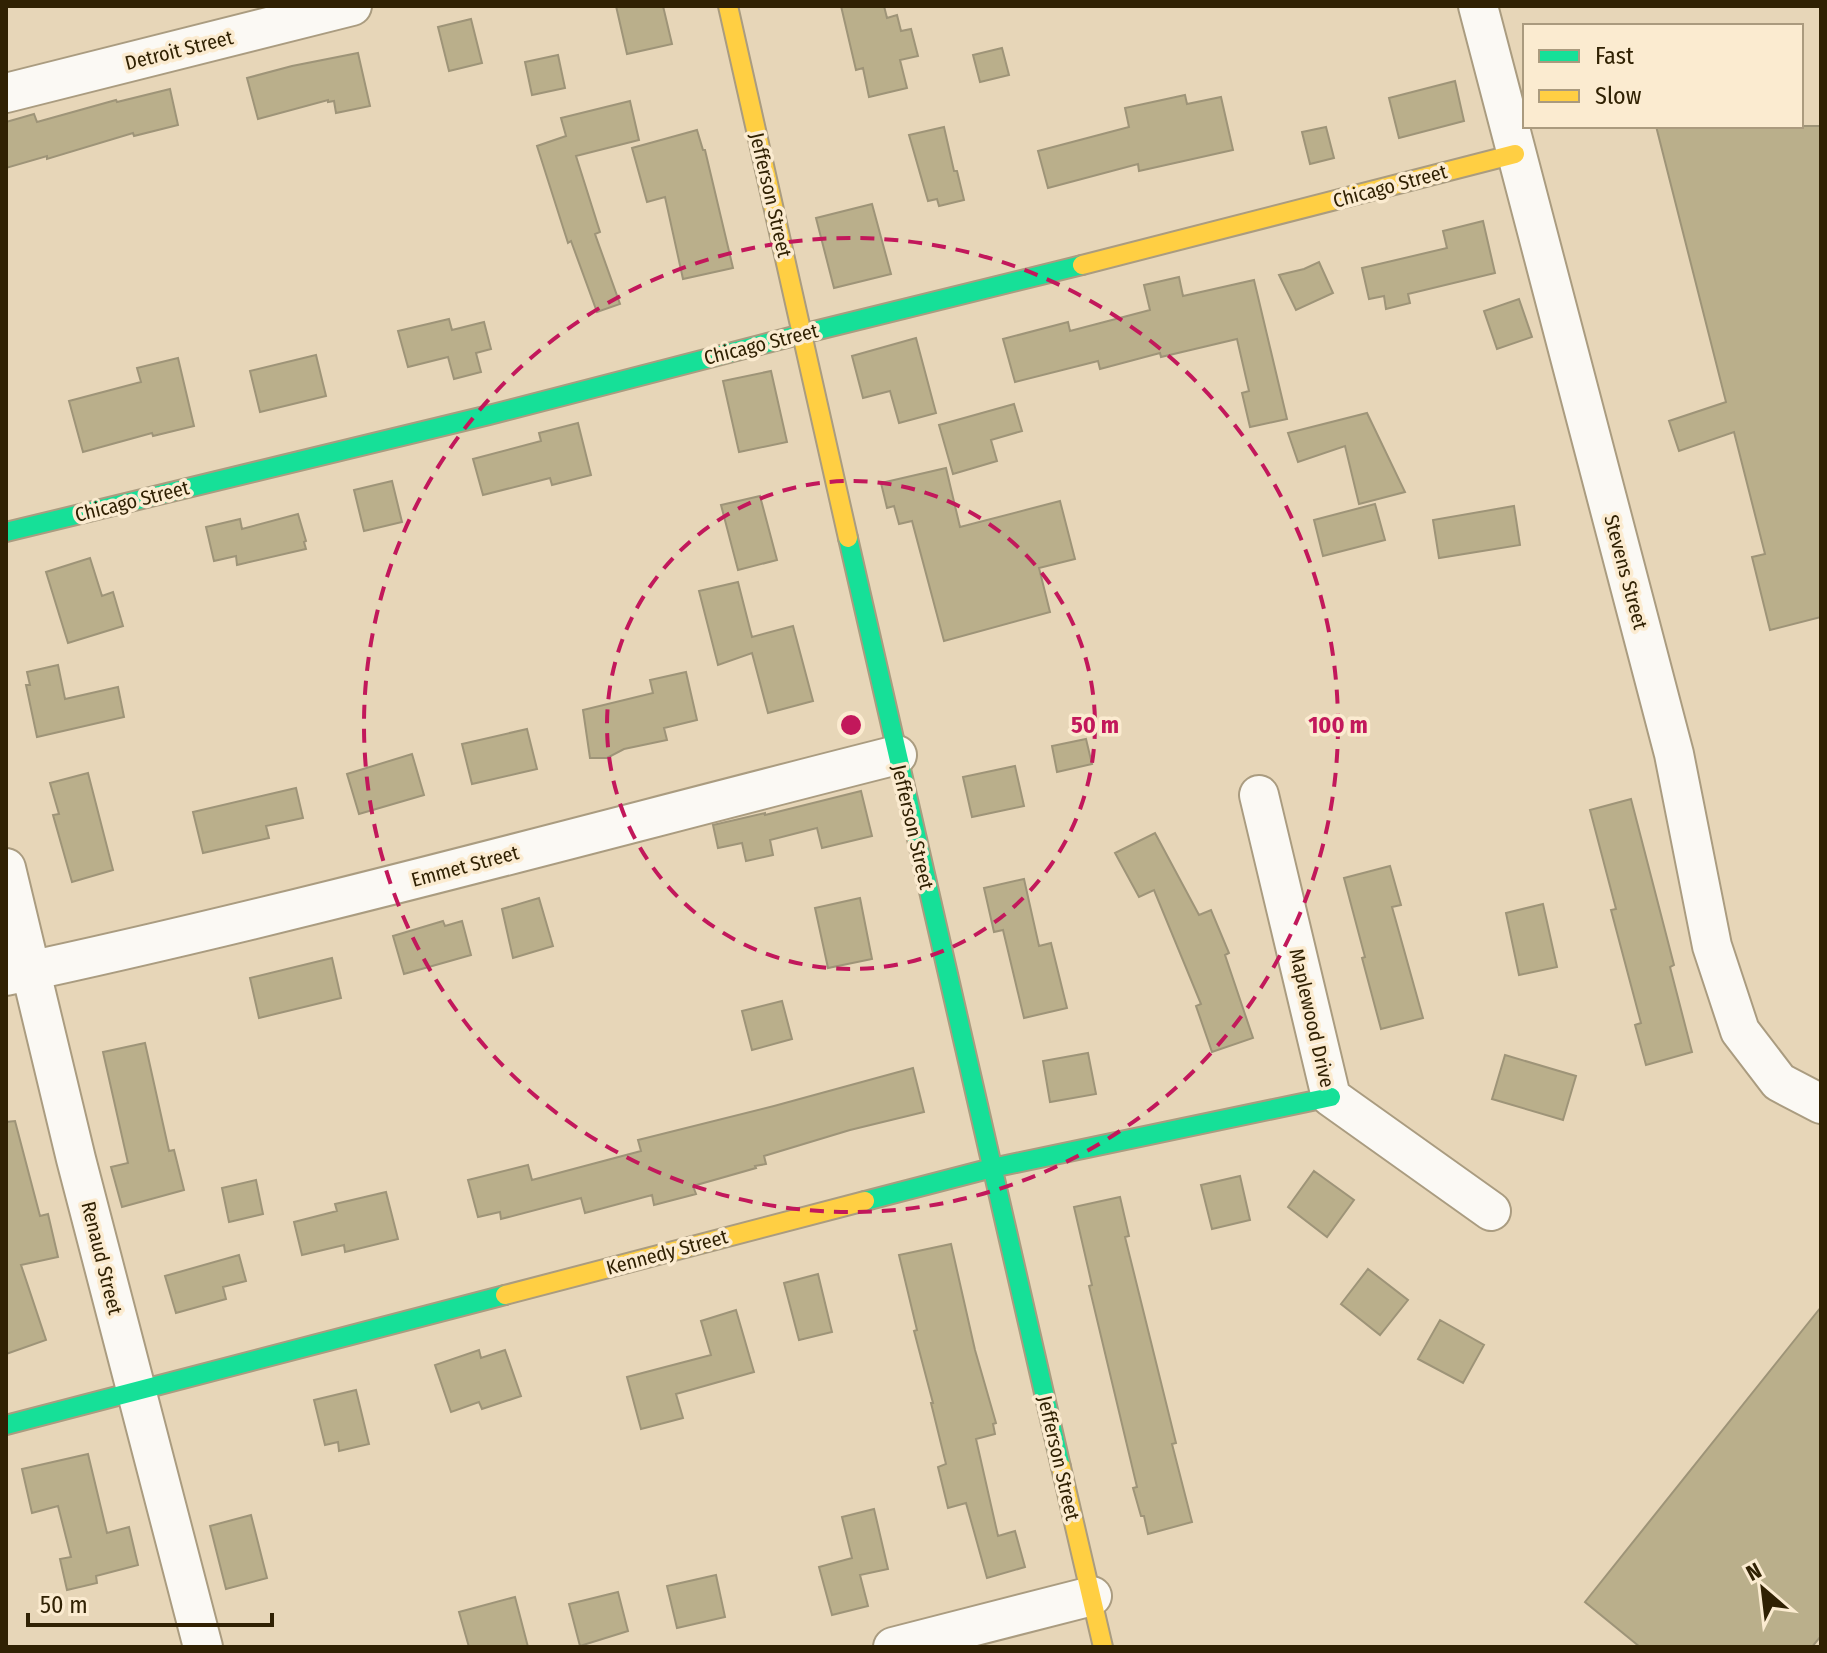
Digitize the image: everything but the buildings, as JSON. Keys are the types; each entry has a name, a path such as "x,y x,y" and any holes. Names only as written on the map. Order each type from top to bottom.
{"street":[{"name":"Detroit Street","path":"6,93 352,6"},
{"name":"Jefferson Street","path":"728,6 1103,1647"},
{"name":"Stevens Street","path":"1478,6 1674,754 1712,946 1740,1031 1779,1082 1821,1104"},
{"name":"Chicago Street","path":"6,532 489,415 1515,154"},
{"name":"Emmet Street","path":"19,974 312,906 897,755"},
{"name":"Maplewood Drive","path":"1259,795 1331,1097 1491,1211"},
{"name":"Renaud Street","path":"6,868 19,974 80,1174 203,1647"},
{"name":"Kennedy Street","path":"6,1425 992,1168 1331,1097"},
{"path":"893,1647 1092,1596"}],"traffic: fast":[{"path":"6,532 489,415 1082,265"},
{"path":"848,538 1061,1467"},
{"path":"865,1201 992,1168 1331,1097"},
{"path":"6,1425 505,1295"}],"traffic: slow":[{"path":"728,6 848,538"},
{"path":"1082,265 1515,154"},
{"path":"505,1295 865,1201"},
{"path":"1061,1467 1103,1647"}]}
